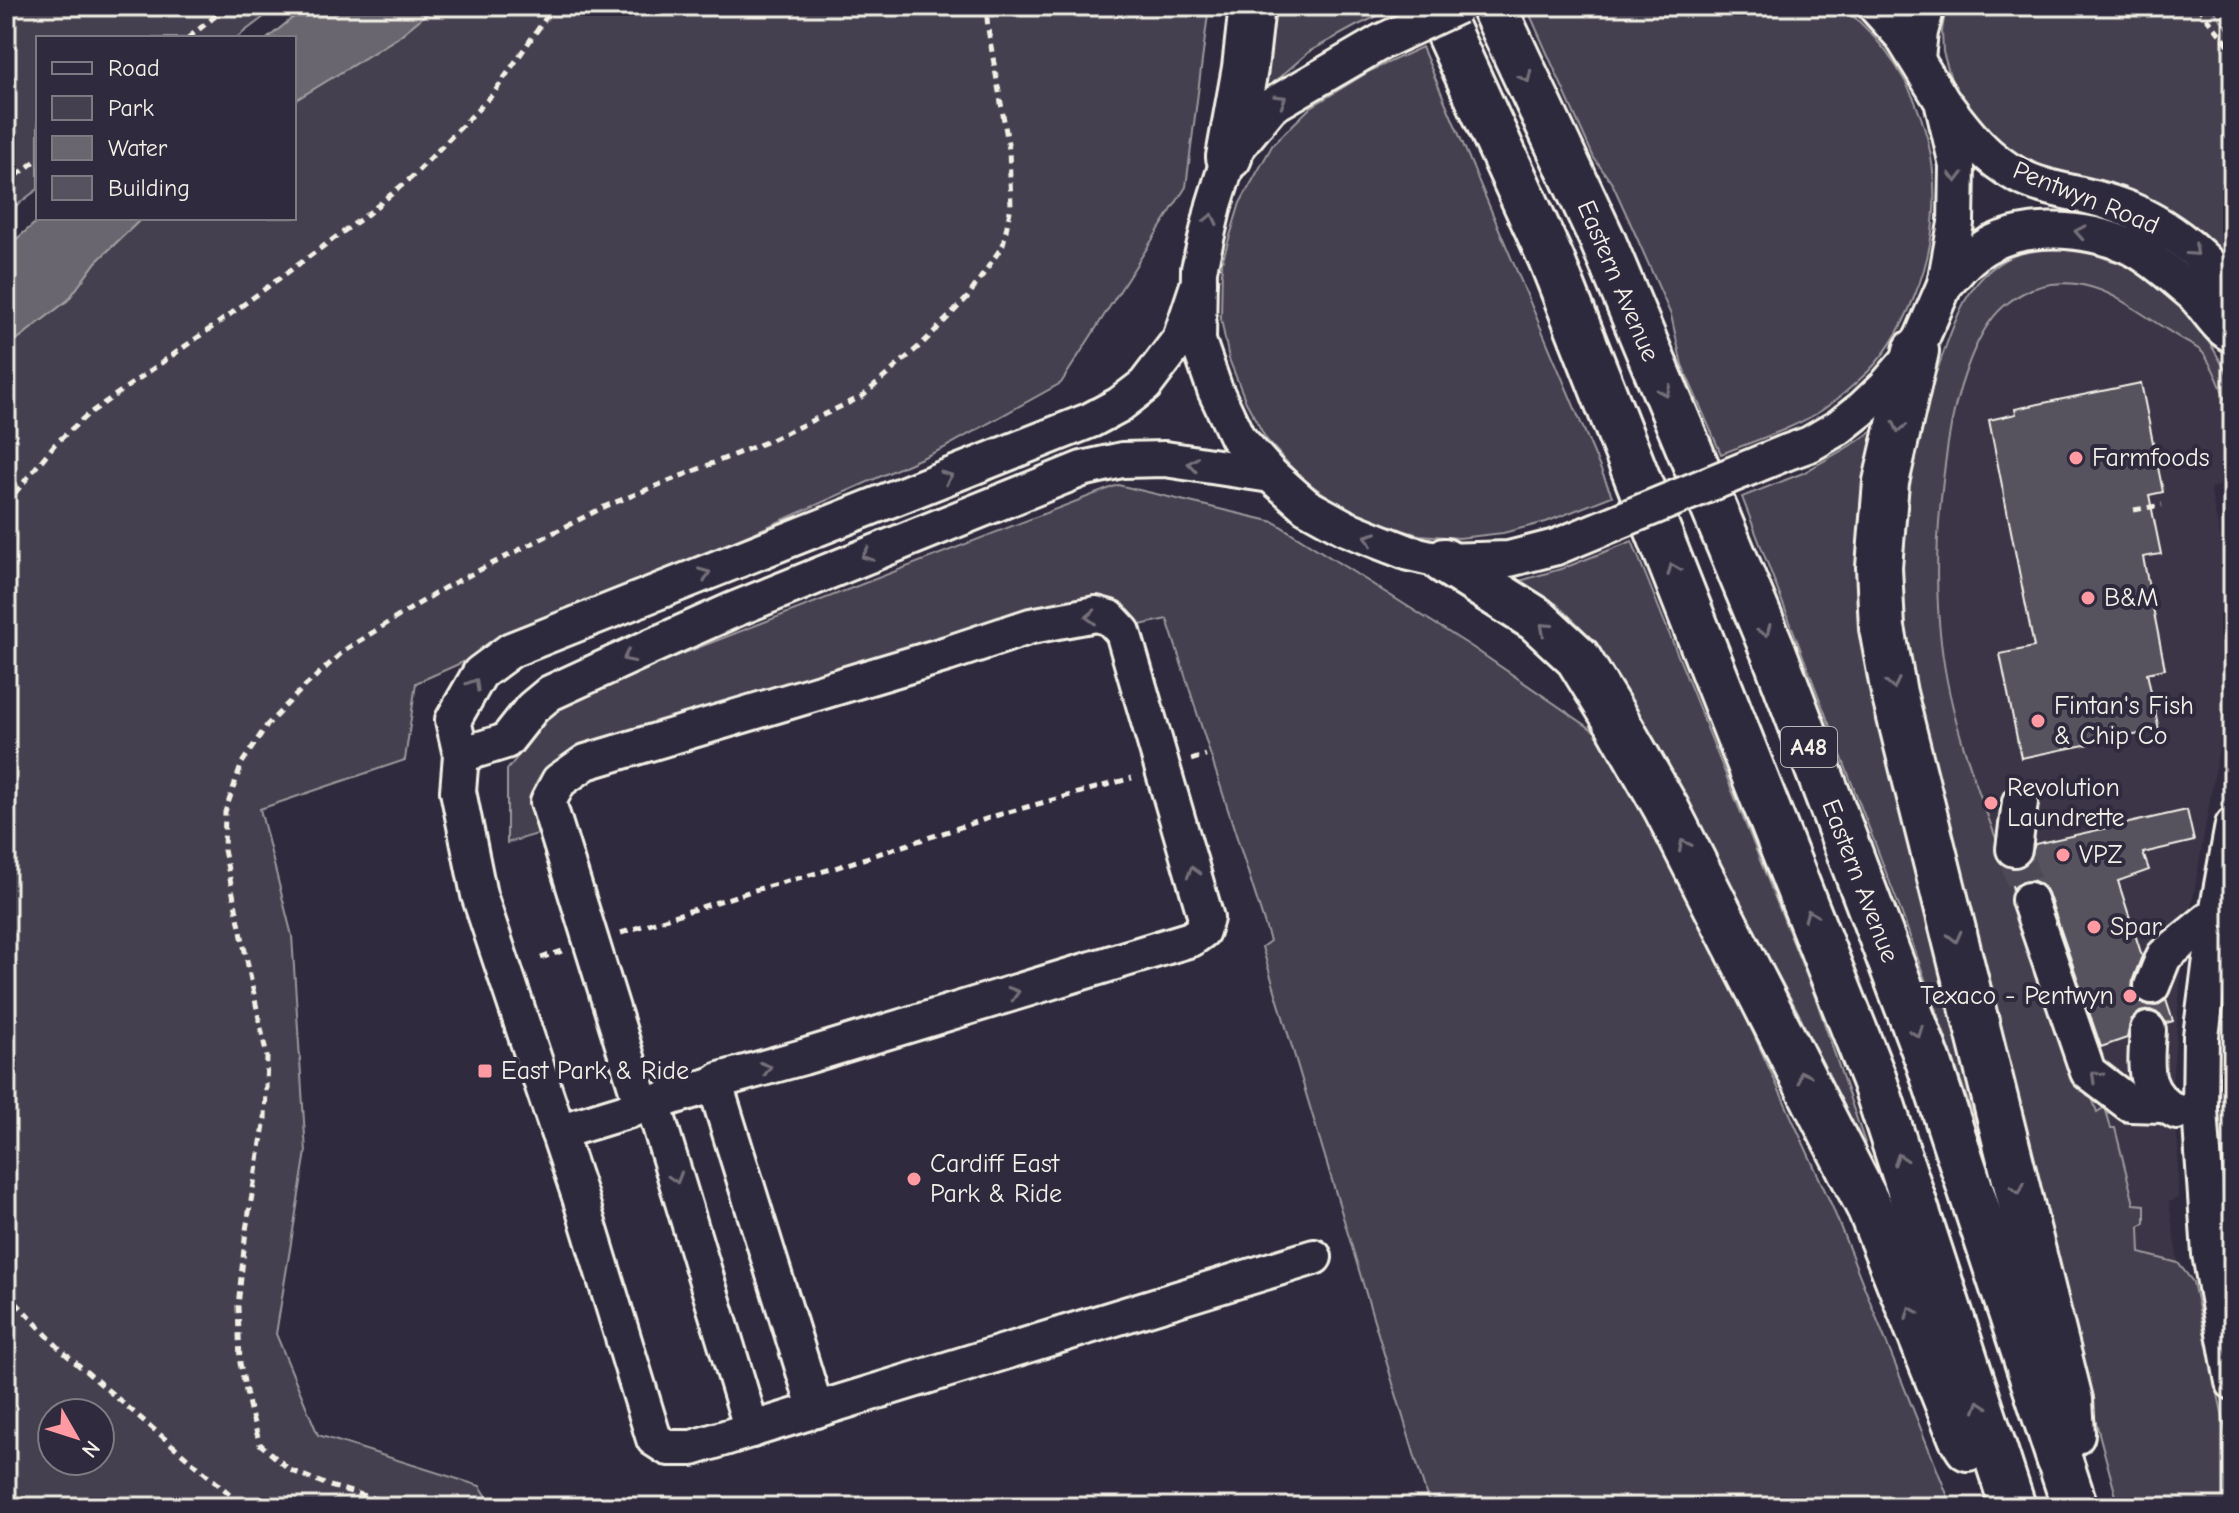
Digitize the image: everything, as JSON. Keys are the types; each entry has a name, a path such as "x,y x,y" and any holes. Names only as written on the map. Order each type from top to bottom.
{"highway":[{"path":"1229,157 1245,68 1252,6"},
{"name":"Eastern Avenue","path":"1436,6 1552,261 1874,1080 2013,1507"},
{"name":"Eastern Avenue","path":"1493,6 1602,239 1774,653 1929,1063 2076,1507"},
{"path":"1916,351 1886,482 1879,567 1882,628 1894,693 2070,1400 2076,1507"},
{"path":"1444,561 1536,619 1578,658 1616,720 1666,808 1870,1209 1961,1437 2007,1507"}],"street":[{"path":"1458,6 1381,42 1271,106 1229,157 1199,269 1198,341 1215,390 1237,437 1271,475 1306,506 1346,528 1409,553 1444,561 1509,559 1556,547 1810,444 1863,408 1916,351 1945,284 1956,223 1957,165 1942,101 1902,36 1875,6"},
{"path":"1917,58 1927,6"},
{"name":"Pentwyn Road","path":"1942,101 1973,141 1996,161 2034,183 2110,202 2162,227 2206,261 2233,293"},
{"name":"Pentwyn Road","path":"1945,284 1972,256 1999,241 2031,232 2062,230 2098,236 2134,249 2167,271 2202,302 2226,333 2233,335"},
{"path":"1199,282 1180,339 1145,385 1119,405 1091,420 511,650 480,673 453,720 461,755 458,791 479,895 558,1132 654,1439 668,1448 692,1448 1314,1257"},
{"path":"461,755 506,741 532,708 550,693 733,610 1082,469 1122,460 1165,459 1271,475"},
{"path":"558,1132 648,1105 715,1084 720,1080 1191,939 1202,931 1206,918 1123,632 1117,625 1110,618 1096,614 1031,626 586,762 559,781 548,802 591,942 648,1105 752,1430"},
{"path":"2014,849 2020,802"},
{"path":"2233,825 2225,914 2201,1036 2201,1125 2210,1254 2233,1382"},
{"path":"2029,900 2088,1072 2130,1104 2163,1105 2201,1125"},
{"path":"2152,986 2164,956 2225,914"},
{"path":"2148,1030 2145,1075 2163,1105"},
{"path":"715,1084 816,1410"}],"path":[{"path":"190,36 228,6"},
{"path":"6,504 55,444 87,415 365,216 412,177 493,94 554,6"},
{"path":"2197,6 2233,50"},
{"path":"6,184 36,161"},
{"path":"2134,510 2162,505"},
{"path":"541,958 998,815 1206,755"},
{"path":"6,1292 62,1351 245,1507"}],"shaded area":[{"path":"2089,266 2202,347 2226,392 2233,416 2233,483 2210,488 2233,602 2233,666 2182,963 2172,1085 2178,1147 2178,1198 2169,1202 2178,1263 2140,1253 2134,1204 2115,1129 2111,1128 2105,1107 2097,1113 2092,1098 2087,1096 1970,766 1941,645 1935,566 1943,476 1955,403 1953,353 1978,306"}],"green space":[{"path":"6,6 278,6 239,36 36,36 36,190 6,213"},
{"path":"436,6 1209,6 1186,187 1061,383 942,449 416,683 405,760 260,809 292,936 306,1152 276,1334 318,1435 480,1486 494,1507 6,1507 6,348 68,300 96,262 140,220 296,220 296,100 397,38"},
{"path":"1276,6 1399,6 1310,51 1264,91"},
{"path":"1526,6 1841,6 1871,34 1896,66 1915,101 1927,138 1934,176 1934,216 1928,256 1915,295 1885,352 1833,402 1793,426 1721,454 1682,365 1671,315 1613,185 1594,158"},
{"path":"1946,6 2210,6 2233,35 2233,274 2011,157 1955,93 1943,52"},
{"path":"1422,47 1612,496 1546,522 1503,533 1459,538 1420,535 1374,523 1301,478 1266,439 1246,402 1229,359 1221,319 1222,262 1240,203 1273,144 1311,107 1370,71"},
{"path":"2060,249 2093,254 2125,265 2163,290 2193,319 2233,383 2233,425 2217,378 2203,353 2107,293 2077,284 2046,285 2018,296 2004,306 1983,333 1974,351 1951,427 1938,542 1937,592 1941,642 1950,696 1964,748 2087,1096 2092,1098 2097,1112 2105,1107 2111,1128 2115,1128 2134,1204 2145,1205 2145,1223 2139,1227 2140,1253 2178,1263 2193,1282 2233,1462 2233,1507 2119,1507 2051,1257 1897,617 1902,535 1912,453 1926,403 1959,313 1973,288 1993,267 2012,256"},
{"path":"1886,421 1860,558 1867,677 1985,1116 1975,1121 1902,914 1742,497 1803,473"},
{"path":"1118,485 1274,522 1472,647 1603,737 1712,943 1832,1206 1952,1507 1430,1507 1262,947 1270,941 1167,619 1136,626 1104,601 1078,599 574,752 541,833 507,843 507,770 563,700"},
{"path":"1632,541 1817,1002 1865,1143 1860,1147 1798,1012 1597,643 1557,604 1516,582 1564,568"}],"water":[{"path":"307,6 436,6 397,38 296,100 296,36 270,36"},
{"path":"39,220 140,220 96,262 68,300 6,348 6,248"}],"building":[{"path":"2141,383 2163,492 2149,495 2161,554 2143,557 2165,669 2147,673 2159,730 2021,758 2000,654 2034,647 1989,420 2016,414 2015,409"},
{"path":"2187,810 2194,841 2143,853 2149,870 2118,881 2142,956 2132,990 2145,1005 2156,1006 2166,1000 2173,1021 2166,1023 2160,1014 2150,1010 2140,1012 2131,1020 2127,1038 2101,1047 2048,893 2041,884 2032,880 2022,881 2013,889 2007,867 2021,868 2029,862 2035,844"}],"tunnel":[{"path":"2014,849 2029,900"}],"place":[{"name":"Farmfoods","path":"2076,458"},
{"name":"B&M","path":"2088,598"},
{"name":"Fintan's Fish & Chip Co","path":"2038,721"},
{"name":"Revolution Laundrette","path":"1991,803"},
{"name":"VPZ","path":"2063,855"},
{"name":"Spar","path":"2094,927"},
{"name":"Texaco - Pentwyn","path":"2130,996"},
{"name":"East Park & Ride","path":"485,1071"},
{"name":"Cardiff East Park & Ride","path":"914,1179"}]}
